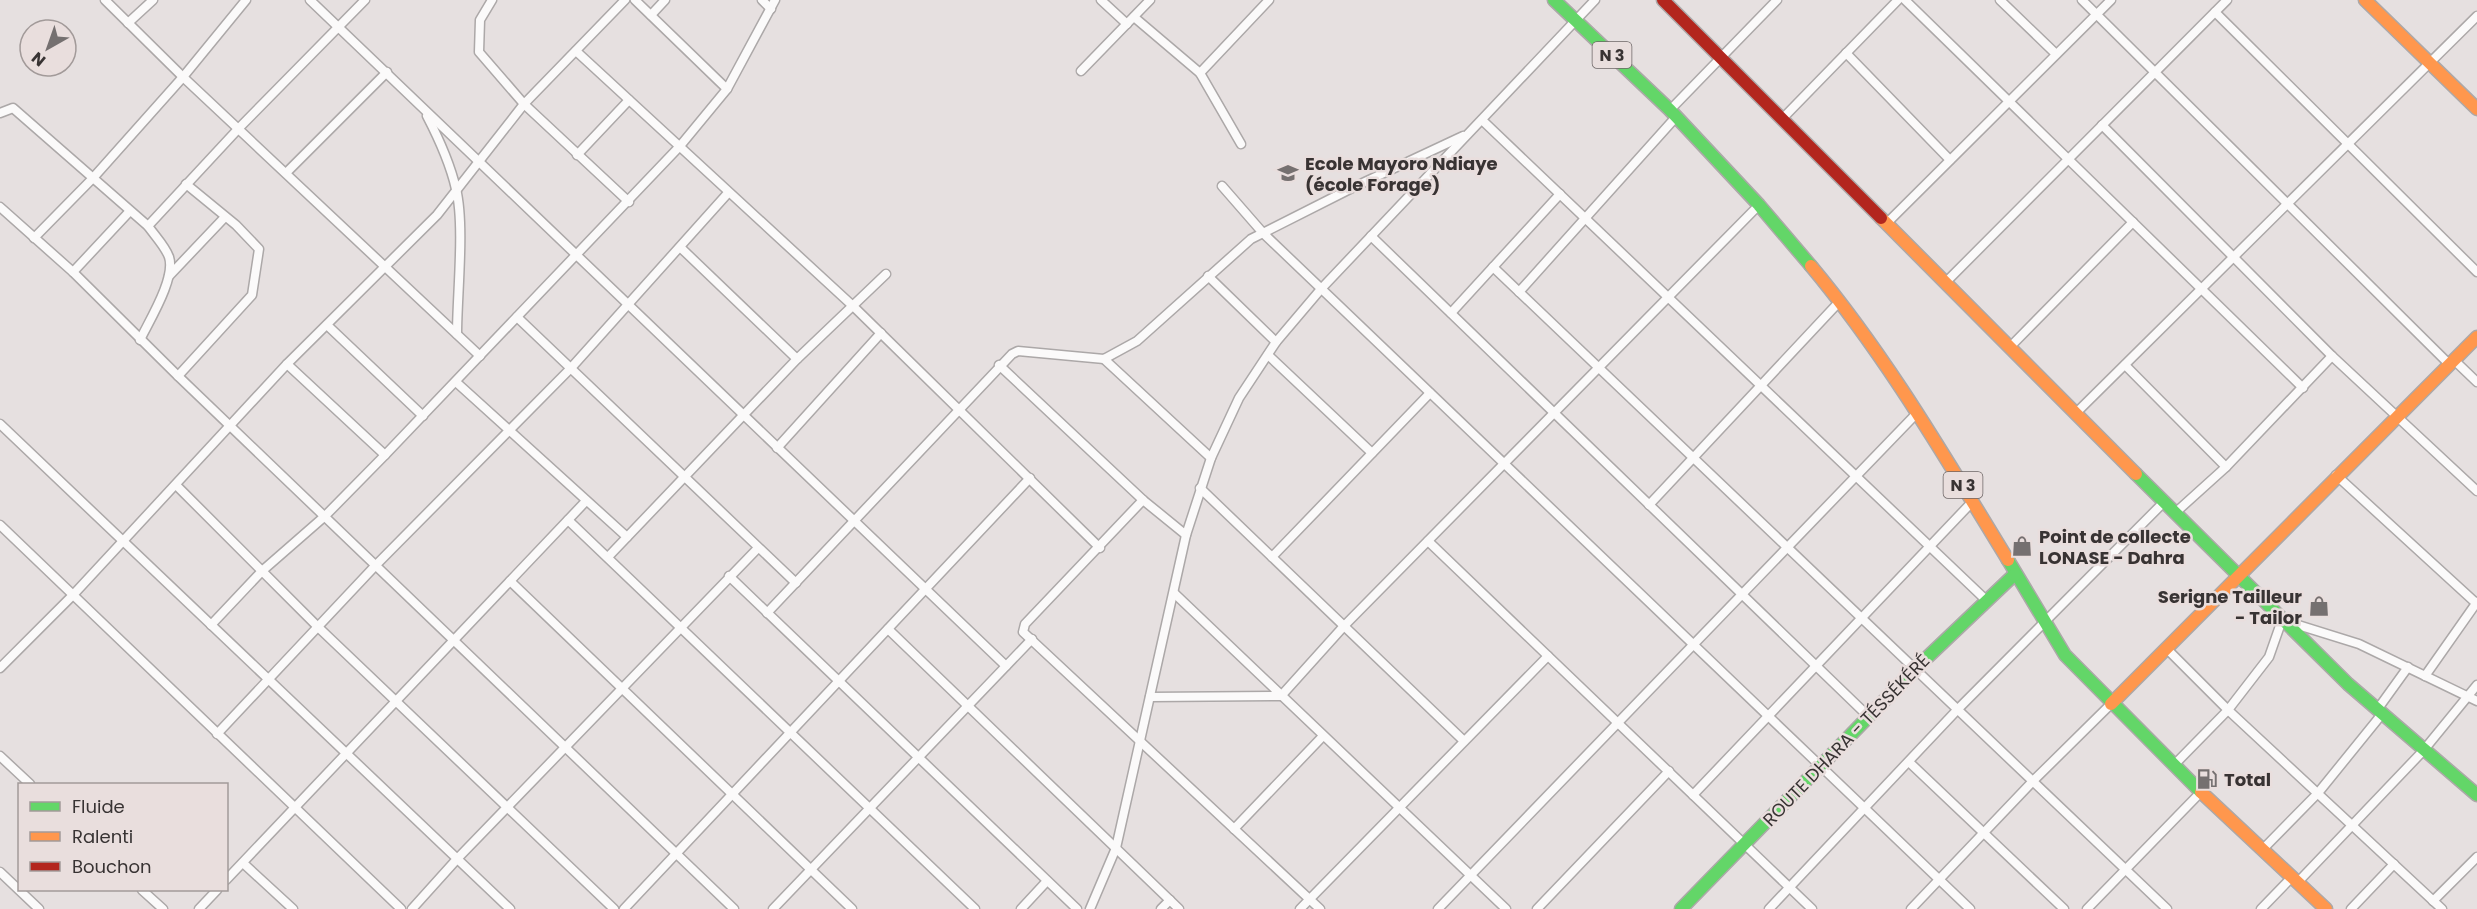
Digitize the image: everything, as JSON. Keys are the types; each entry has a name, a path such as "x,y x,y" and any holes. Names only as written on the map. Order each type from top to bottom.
{"street":[{"path":"105,0 183,78 480,356"},
{"path":"129,23 153,0"},
{"path":"34,238 93,178 183,78 246,0"},
{"path":"310,0 341,27 479,164 1006,666"},
{"path":"148,226 239,128 341,27 365,0"},
{"path":"0,668 176,485 287,364 437,215 524,104 625,0"},
{"path":"635,0 727,89"},
{"path":"651,15 665,0"},
{"path":"211,625 262,572 325,516 385,455 680,146 727,89 773,4 762,0"},
{"path":"1101,0 1127,24"},
{"path":"1081,71 1150,0"},
{"path":"1200,73 1269,0"},
{"name":"N 3","path":"1554,0 1673,114 1760,205 1840,300 1918,412 2065,655 2173,766 2326,909"},
{"path":"1090,909 1116,848 1186,535 1211,458 1239,398 1276,342 1321,289 1595,0"},
{"path":"1663,0 2175,513 2239,574 2282,620 2423,751 2477,795"},
{"path":"1519,292 1586,219 1722,57 1777,0"},
{"path":"1783,118 1898,0"},
{"path":"1905,0 2303,388"},
{"path":"2000,0 2056,54"},
{"path":"2082,0 2452,362 2477,382"},
{"path":"1887,223 2111,0"},
{"path":"1946,282 2227,0"},
{"path":"2365,0 2477,109"},
{"path":"488,2 480,20 479,52 524,104 629,202"},
{"path":"2215,12 2477,272"},
{"path":"2076,413 2477,16"},
{"path":"1134,17 1200,73 1241,144"},
{"path":"576,51 854,307 1100,548"},
{"path":"1845,53 1950,160"},
{"path":"286,173 387,72"},
{"path":"578,155 629,100"},
{"path":"0,113 13,108 129,212 148,226 170,259 169,276"},
{"path":"423,109 441,142 457,191 459,223 457,334"},
{"path":"1482,120 1986,600"},
{"path":"2102,125 2235,256 2332,356 2477,491"},
{"path":"767,613 999,365 1018,351 1104,359 1137,341 1251,239 1354,187 1468,134"},
{"path":"178,376 252,295 259,249 186,184"},
{"path":"1222,186 1263,233 1970,909"},
{"path":"217,734 375,566 571,368 681,248 728,192"},
{"path":"1451,314 1560,194"},
{"path":"1150,697 1281,696 1344,626 1760,205"},
{"path":"0,207 73,272 140,340 734,909"},
{"path":"73,272 129,212"},
{"path":"140,340 169,276 225,217"},
{"path":"2010,347 2133,222"},
{"path":"1371,236 1868,717"},
{"path":"681,248 797,359"},
{"path":"1493,267 2167,909"},
{"path":"608,557 797,359 886,274"},
{"path":"1208,276 1276,342"},
{"path":"1649,505 1840,300"},
{"path":"517,317 796,583"},
{"path":"327,325 423,416"},
{"path":"777,448 881,333"},
{"path":"1911,909 2033,781 2336,475 2398,417 2477,337"},
{"path":"1268,354 1372,453"},
{"path":"2175,513 2226,467 2332,356"},
{"path":"1104,359 1211,458"},
{"path":"287,364 385,455"},
{"path":"999,365 1143,500 1186,535"},
{"path":"2125,365 2226,467"},
{"path":"456,382 627,537"},
{"path":"1272,557 1430,393"},
{"path":"1438,909 1918,412"},
{"path":"0,424 510,909"},
{"path":"2336,475 2477,603 2425,676"},
{"path":"624,909 1030,478"},
{"path":"176,485 318,627 614,909"},
{"path":"1200,488 1464,741"},
{"path":"1143,500 1100,548 1025,624 1023,632 1320,909"},
{"path":"228,878 586,501"},
{"path":"1693,795 1860,617 1973,501"},
{"path":"1769,909 1958,709 2164,502"},
{"path":"568,520 975,909"},
{"path":"0,525 401,909"},
{"path":"1428,541 1812,909"},
{"path":"412,909 457,859 758,548"},
{"name":"ROUTE DHARA - TÉSSÉKÉRÉ","path":"1681,909 1915,669 2015,574"},
{"path":"729,576 1077,909"},
{"path":"510,581 852,909"},
{"path":"1174,593 1506,909"},
{"path":"2282,620 2339,636 2477,701"},
{"path":"2173,766 2228,710 2269,657 2282,620"},
{"path":"888,629 1179,909"},
{"path":"773,909 1032,639"},
{"path":"2167,648 2228,710 2442,909"},
{"path":"1300,909 1548,656"},
{"path":"2263,849 2318,794 2380,712 2408,668"},
{"path":"2261,909 2352,825 2423,751 2477,685"},
{"path":"1234,829 1323,736"},
{"path":"0,756 29,783"},
{"path":"1909,762 2064,909"},
{"path":"1538,909 1669,771"},
{"path":"2087,909 2201,792"},
{"path":"2433,901 2477,857"},
{"path":"243,862 292,909"},
{"path":"2351,909 2394,864"},
{"path":"0,872 18,889"},
{"path":"1020,909 1047,881"},
{"path":"20,891 39,909"},
{"path":"143,891 163,909"},
{"path":"199,909 216,891"},
{"path":"1161,909 1170,900"}],"traffic: fast":[{"path":"1554,0 1670,110 1759,205 1811,266"},
{"path":"2136,474 2348,684 2477,795"},
{"path":"2008,560 2065,655 2201,792"},
{"path":"1681,909 1915,669 2015,574"}],"traffic: slow":[{"path":"2365,0 2477,109"},
{"path":"1881,218 2136,474"},
{"path":"1811,266 1890,372 2008,560"},
{"path":"2111,704 2477,337"},
{"path":"2201,792 2326,909"}],"traffic: jam":[{"path":"1663,0 1881,218"}],"place":[{"name":"Ecole Mayoro Ndiaye (école Forage)","path":"1288,173"},
{"name":"Point de collecte LONASE - Dahra","path":"2022,546"},
{"name":"Serigne Tailleur - Tailor","path":"2319,606"},
{"name":"Total","path":"2207,779"}]}
